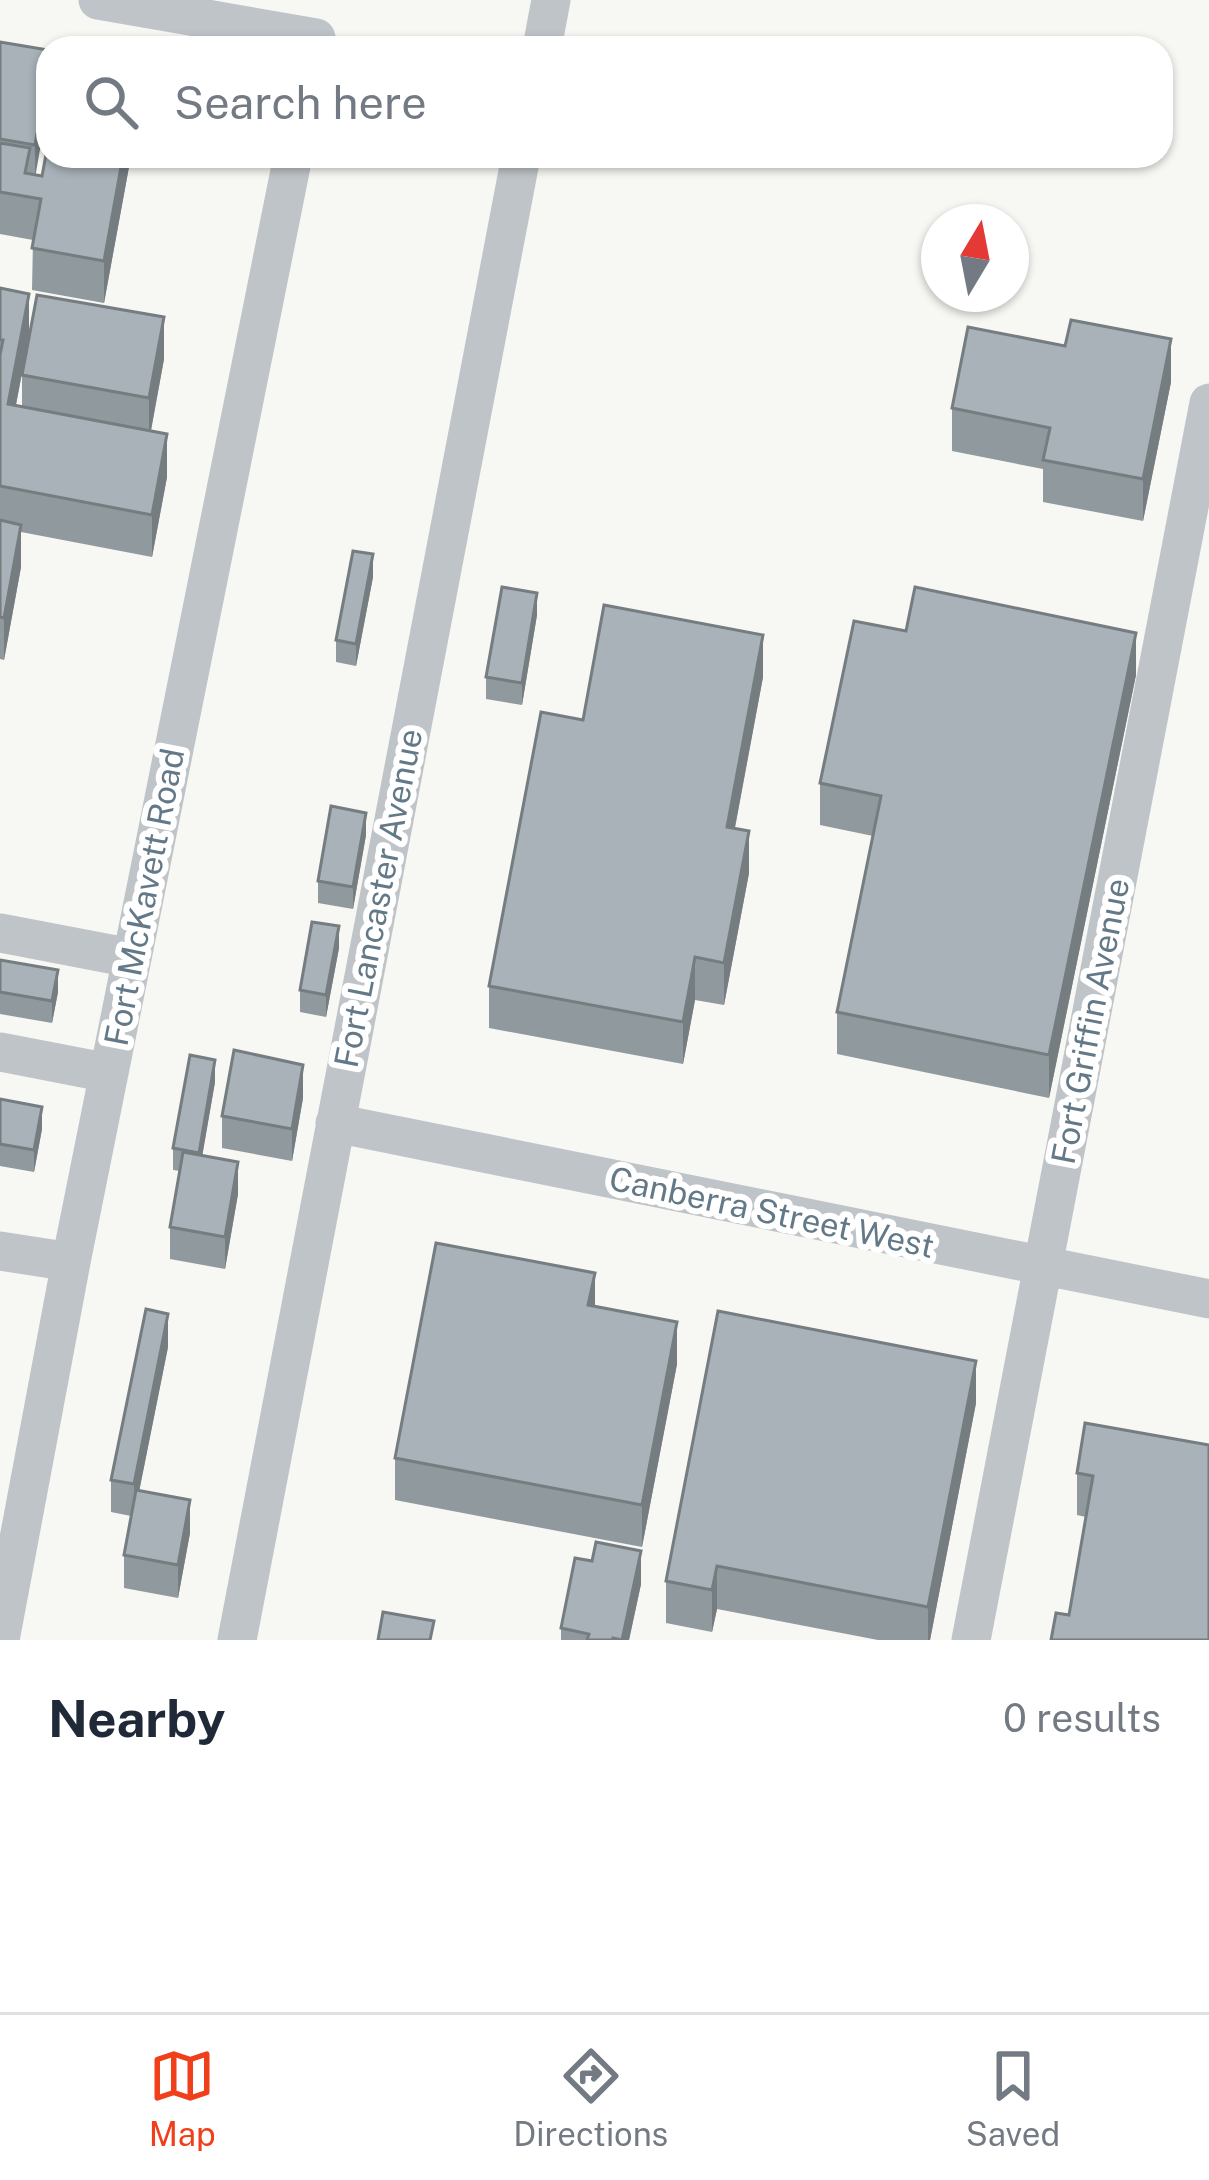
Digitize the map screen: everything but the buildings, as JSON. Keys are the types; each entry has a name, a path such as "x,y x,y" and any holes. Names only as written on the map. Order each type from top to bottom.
{"street":[{"path":"98,0 318,29"},
{"path":"544,36 551,0"},
{"name":"Fort McKavett Road","path":"0,1640 17,1457 71,1262 291,168"},
{"name":"Fort Lancaster Avenue","path":"237,1640 519,168"},
{"name":"Fort Griffin Avenue","path":"970,1640 1209,403"},
{"path":"0,933 131,958"},
{"path":"0,1052 109,1072"},
{"name":"Canberra Street West","path":"335,1123 1209,1299"},
{"path":"0,1251 71,1262"}]}
